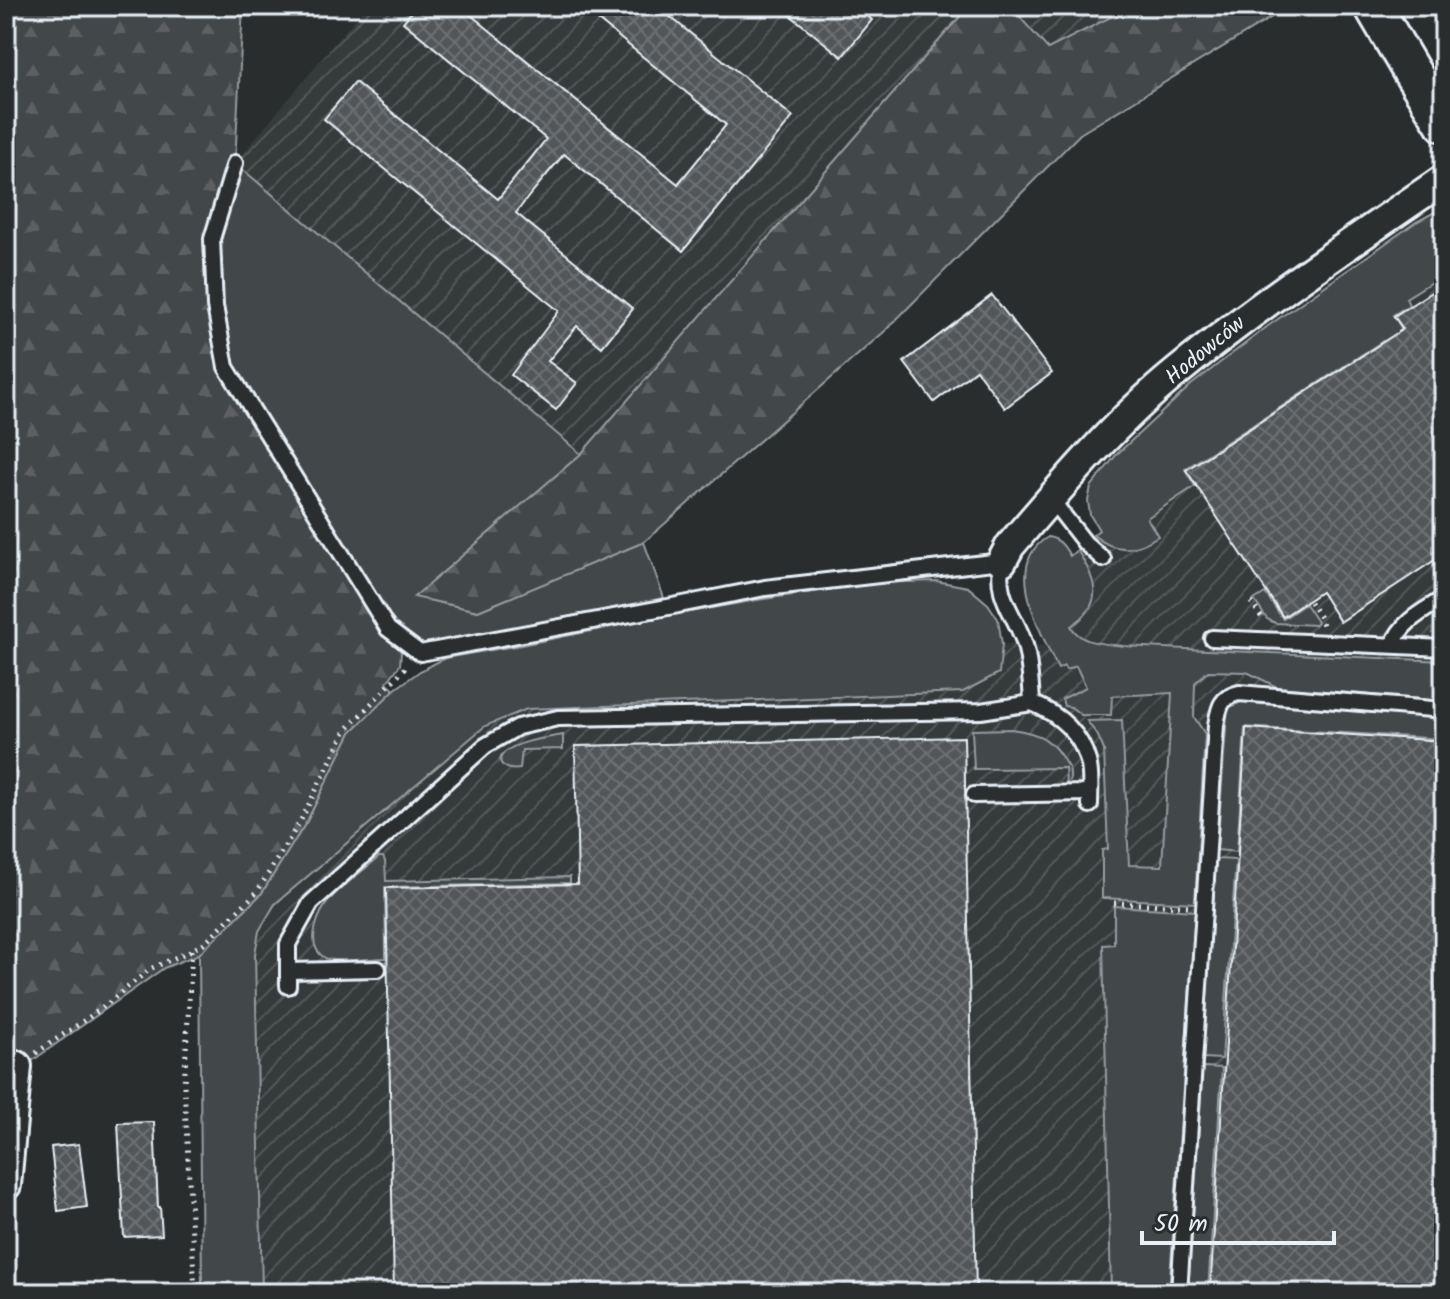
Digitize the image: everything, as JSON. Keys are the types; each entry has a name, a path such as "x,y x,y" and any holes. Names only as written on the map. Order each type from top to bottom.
{"street":[{"path":"1373,6 1444,123"},
{"name":"Hodowców","path":"1002,561 1010,546 1050,498 1102,441 1176,372 1444,179"},
{"path":"6,1185 12,1069"}],"lane":[{"path":"235,163 212,239 215,306 226,367 388,629 420,653 765,588 1002,561 999,575 1001,593 1025,645 1032,703"},
{"path":"1050,498 1085,543 1103,559"},
{"path":"1393,645 1404,625 1444,598"},
{"path":"1212,638 1444,648"},
{"path":"1179,1293 1216,725 1222,702 1229,695 1239,693 1444,710"},
{"path":"378,969 288,978 288,944 311,903 485,746 518,727 558,718 981,711 1032,703 1051,711 1066,724 1080,741 1089,762 1090,799 974,795"}],"path":[{"path":"1251,602 1262,619"},
{"path":"1310,602 1321,619 1323,630"},
{"path":"12,1069 101,1009 150,969 204,943 257,892 301,820 346,730 420,653"},
{"path":"1114,903 1204,907"},
{"path":"192,950 184,1085 195,1293"}],"shaded area":[{"path":"366,6 969,6 581,454 235,163"},
{"path":"1010,6 1132,6 1048,49"},
{"path":"1444,254 1444,1293 262,1293 255,954 259,931 275,904 485,726 527,709 963,692 999,673 1003,644 1055,646 1070,556 1257,384"}],"green space":[{"path":"6,6 243,6 235,163 212,239 226,367 401,652 400,665 387,682 394,690 351,732 307,821 261,894 199,954 164,968 22,1068 6,1087"},
{"path":"969,6 1010,6 1048,49 1132,6 1290,6 1080,134 885,331 644,542 478,611 414,597 581,454"},
{"path":"235,163 581,454 415,597 478,611 644,542 664,598 421,645 388,629 226,367 212,239"},
{"path":"1444,210 1444,274 1406,298 1409,305 1393,315 1418,354 1399,366 1383,341 1185,469 1195,486 1147,518 1158,536 1141,545 1125,548 1109,545 1093,535 1099,530 1090,515 1088,501 1091,487 1117,454 1191,385 1268,326 1416,222"},
{"path":"1048,537 1059,541 1070,556 1077,550 1093,581 1093,600 1089,609 1071,626 1087,640 1123,646 1444,661 1444,701 1277,687 1247,672 1208,671 1195,683 1194,717 1205,734 1195,903 1102,898 1102,850 1108,849 1104,750 1087,721 1122,720 1129,865 1162,866 1172,693 1112,696 1111,715 1081,715 1064,706 1062,699 1086,687 1076,666 1058,669 1035,619 1026,581 1027,564 1034,549"},
{"path":"936,581 968,587 988,604 998,619 1002,644 999,673 963,692 527,709 485,726 275,904 259,931 255,954 262,1293 202,1293 199,954 261,894 307,821 351,732 394,690 445,658 757,600 878,583"},
{"path":"1265,593 1283,619 1305,604 1317,622 1315,625 1275,623 1267,619 1254,600"},
{"path":"1243,701 1444,717 1444,739 1245,727 1237,852 1217,850 1227,715 1230,707"},
{"path":"1011,729 1038,735 1051,743 1069,767 1068,783 1066,785 1065,768 974,769 972,730"},
{"path":"563,735 563,749 522,750 520,769 507,768 501,763 501,756 517,745"},
{"path":"379,857 385,861 386,881 570,877 570,883 385,887 386,958 346,961 325,958 318,952 314,937 322,911 337,892"},
{"path":"1216,859 1236,860 1222,1059 1203,1058"},
{"path":"1114,906 1195,911 1169,1293 1111,1293 1103,945 1114,944"},
{"path":"1203,1067 1222,1068 1208,1293 1188,1293"}],"building":[{"path":"416,6 460,6 678,184 726,125 581,6 657,6 793,117 683,251 564,154 529,196 516,213 633,309 602,347 577,326 548,361 577,383 556,410 511,375 559,311 324,119 355,82 498,199 546,139 403,22"},
{"path":"779,6 855,6 872,20 842,57"},
{"path":"1444,284 1444,554 1340,622 1321,592 1283,617 1186,470 1403,329 1394,316"},
{"path":"992,295 1052,373 1005,408 976,370 934,402 904,362"},
{"path":"1246,728 1444,741 1444,1293 1210,1293"},
{"path":"964,737 976,1293 394,1293 386,888 578,884 575,746"},
{"path":"154,1122 162,1235 124,1237 118,1123"},
{"path":"79,1144 87,1207 58,1211 51,1147"}]}
